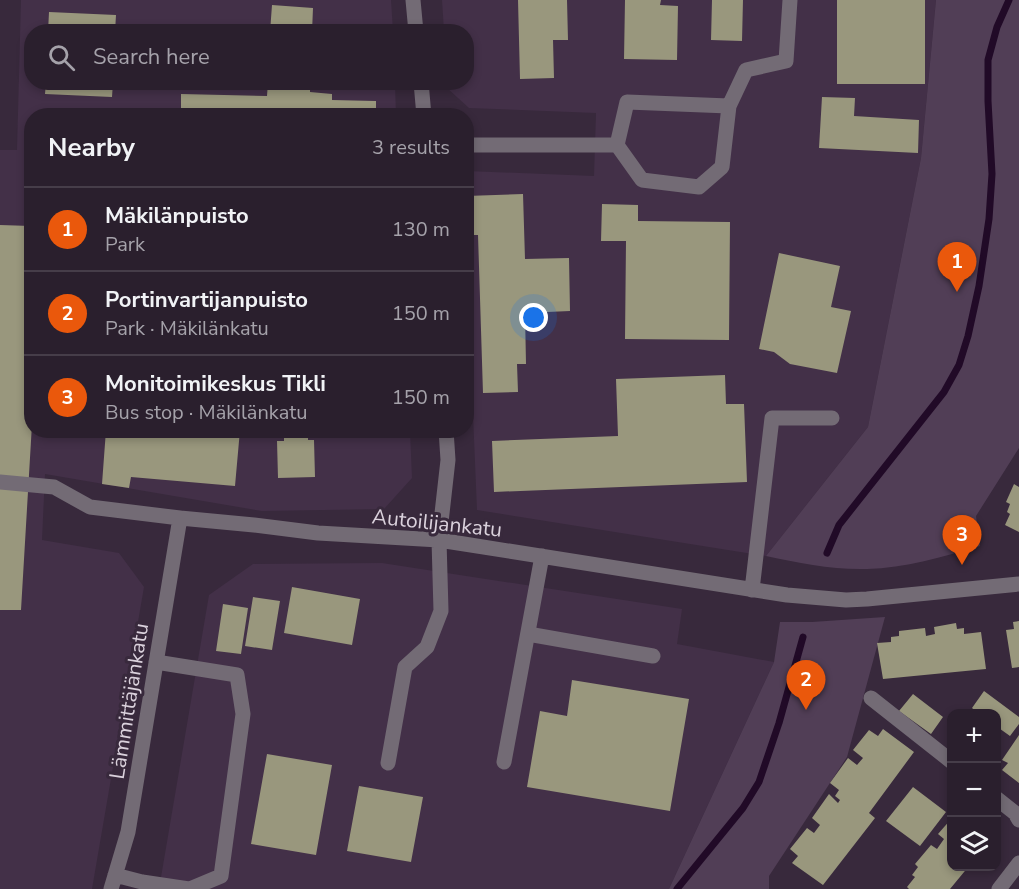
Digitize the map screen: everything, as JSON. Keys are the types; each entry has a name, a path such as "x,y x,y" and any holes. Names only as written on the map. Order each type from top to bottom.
{"street":[{"path":"413,0 415,24"},
{"path":"616,145 642,180 699,187 722,167 729,106 746,70 786,61 790,0"},
{"path":"422,90 423,108"},
{"path":"616,145 627,102 729,106"},
{"path":"474,145 616,145"},
{"path":"752,590 772,418 832,418"},
{"path":"388,763 405,667 427,647 441,611 439,540 448,460 447,438"},
{"name":"Autoilijankatu","path":"0,482 54,487 90,507 318,533 439,540 779,594 846,600 1019,584"},
{"name":"Lämmittäjänkatu","path":"113,882 128,832 180,518"},
{"path":"504,762 542,556"},
{"path":"528,634 653,656"},
{"path":"113,882 142,882 189,889 221,876 243,714 237,675 156,662"},
{"path":"871,698 947,759"},
{"path":"1001,802 1015,813 1019,820"},
{"path":"999,889 1019,863"}],"shaded area":[{"path":"21,0 391,0 393,24 24,24 24,90 395,90 396,108 24,108 24,438 410,438 412,478 384,509 262,511 45,474 42,540 119,553 144,587 92,889 0,889 0,150 17,150"},
{"path":"442,0 936,0 921,158 868,427 766,556 477,510 474,438 474,171 594,176 596,113 469,108 449,90 474,90 474,24 444,24"},
{"path":"936,0 1019,0 1019,448 976,516 980,546 910,564 867,569 829,567 766,556 868,427 921,158"},
{"path":"382,563 682,609 677,644 774,662 669,889 159,889 209,595 253,564"},
{"path":"885,617 847,757 769,876 769,889 669,889 774,662 780,622"}],"building":[{"path":"518,0 567,0 568,40 553,40 554,78 520,79"},
{"path":"625,0 661,0 660,5 678,6 677,60 624,59"},
{"path":"712,0 743,0 742,41 711,40"},
{"path":"837,0 925,0 925,84 837,84"},
{"path":"272,5 313,8 312,24 271,24"},
{"path":"49,12 116,15 115,24 48,24"},
{"path":"45,90 112,90 112,97 45,94"},
{"path":"267,90 310,90 310,92 332,94 332,100 376,101 376,108 181,108 181,94 267,96"},
{"path":"822,97 855,98 854,116 919,120 918,153 819,148"},
{"path":"523,194 525,259 569,258 570,311 525,313 526,364 517,364 518,392 483,393 478,235 474,235 474,196"},
{"path":"602,204 638,205 638,221 730,222 729,340 625,339 626,241 601,241"},
{"path":"0,225 24,226 24,438 31,438 21,610 0,610"},
{"path":"779,253 840,266 831,307 851,311 837,373 790,364 774,352 759,349"},
{"path":"725,375 726,404 744,404 747,482 494,492 492,441 618,436 616,379"},
{"path":"105,438 239,438 235,486 131,477 129,488 102,484"},
{"path":"284,438 314,440 315,477 278,478 277,441 284,441"},
{"path":"1014,484 1019,487 1019,532 1005,525 1010,514 1007,512 1010,504 1006,502"},
{"path":"292,587 360,599 352,645 284,633"},
{"path":"253,597 280,601 272,650 245,646"},
{"path":"223,604 248,608 241,654 216,651"},
{"path":"1019,621 1019,667 1012,668 1006,630 1014,629 1013,622"},
{"path":"956,623 957,629 964,628 964,634 981,632 986,669 883,679 877,643 891,642 891,637 899,636 899,631 925,628 926,636 935,634 934,627"},
{"path":"572,680 689,699 670,811 527,787 540,711 567,716"},
{"path":"984,691 1019,717 1019,724 1010,736 1001,730 1001,709 972,708"},
{"path":"913,694 943,717 931,734 899,711"},
{"path":"883,729 914,752 869,813 875,818 823,885 792,863 798,856 790,849 807,828 814,833 820,825 812,818 829,794 838,803 840,800 835,796 839,790 830,783 848,758 857,765 863,758 853,750 869,730 878,736"},
{"path":"1019,735 1019,783 1002,770 1008,763 1002,760"},
{"path":"267,754 332,765 316,855 251,844"},
{"path":"359,786 423,797 411,862 347,851"},
{"path":"913,787 946,812 920,846 886,821"},
{"path":"947,824 947,871 965,871 950,889 909,889 907,887 915,877 912,875 918,867 915,864 931,845 937,849 944,839 938,834"}],"waterway":[{"path":"827,553 839,525 944,392 959,365 979,286 989,219 992,174 988,60 997,27 1009,0"},
{"path":"677,889 743,808 759,782 779,723 803,637"}],"place":[{"name":"Mäkilänpuisto","path":"957,292"},
{"name":"Monitoimikeskus Tikli","path":"962,565"},
{"name":"Portinvartijanpuisto","path":"806,710"}]}
